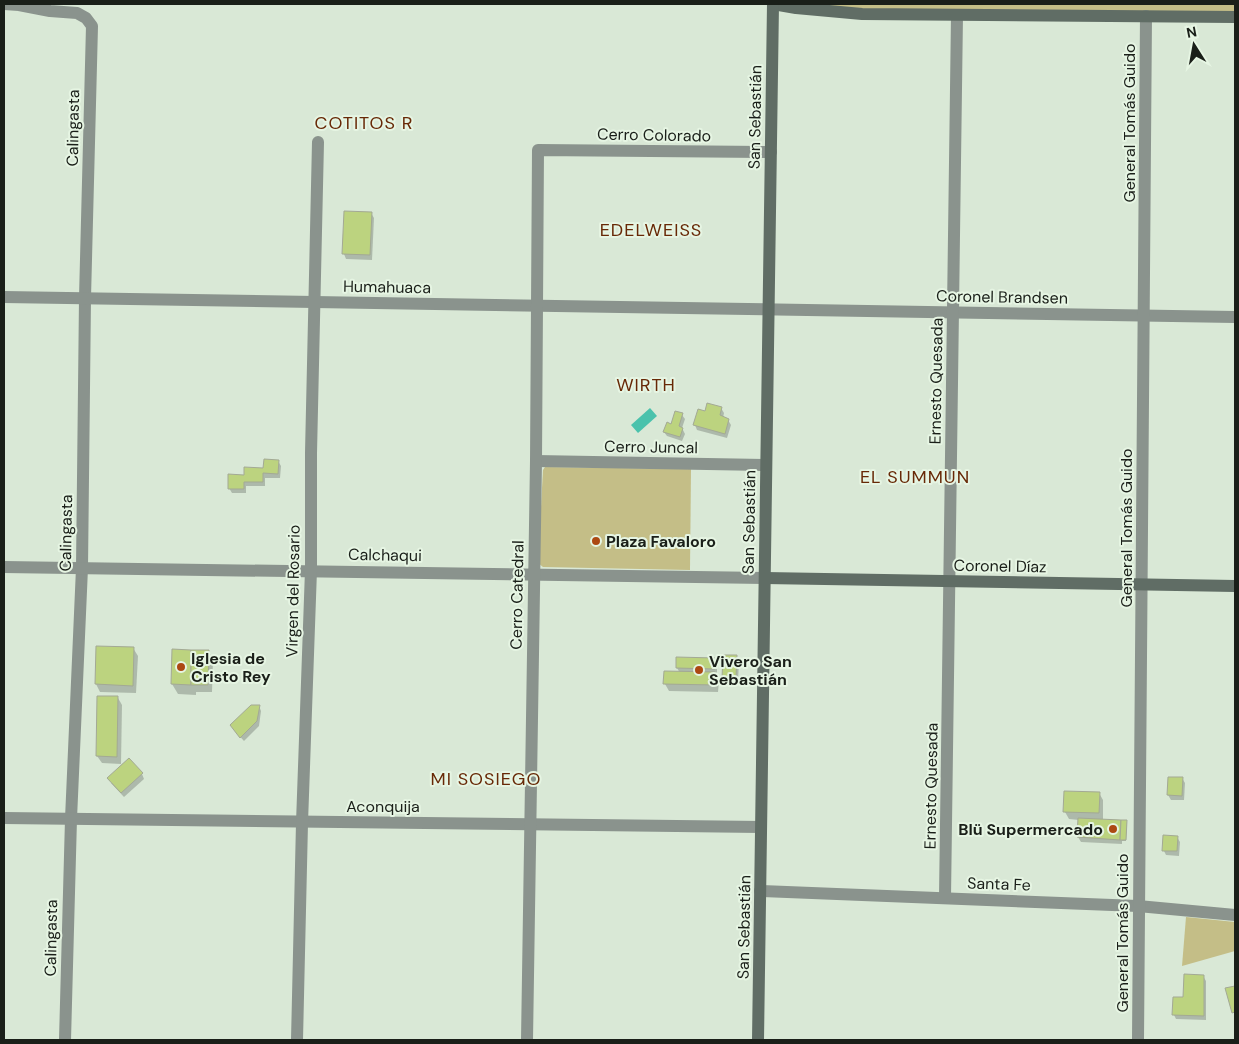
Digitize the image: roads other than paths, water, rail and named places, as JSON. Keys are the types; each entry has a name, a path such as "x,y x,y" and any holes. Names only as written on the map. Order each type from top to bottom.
{"main road":[{"path":"773,4 862,14 1235,17"},
{"name":"San Sebastián","path":"758,1040 773,4"},
{"name":"Coronel Díaz","path":"765,578 1235,586"}],"street":[{"name":"Calingasta","path":"4,4 77,13 86,18 92,26 85,298 82,568 71,819 65,1040"},
{"name":"Ernesto Quesada","path":"945,898 958,15"},
{"name":"General Tomás Guido","path":"1138,1040 1146,16"},
{"name":"Virgen del Rosario","path":"297,1040 311,570 311,453 318,142"},
{"name":"Cerro Colorado","path":"538,150 771,152"},
{"name":"Cerro Catedral","path":"527,1040 536,461 538,150"},
{"name":"Humahuaca","path":"4,297 769,309"},
{"name":"Coronel Brandsen","path":"769,309 1235,317"},
{"name":"Cerro Juncal","path":"536,461 766,465"},
{"name":"Calchaqui","path":"4,567 765,578"},
{"name":"Aconquija","path":"4,818 761,827"},
{"name":"Santa Fe","path":"760,891 1138,906 1235,916"}],"water":[{"path":"650,408 657,416 638,433 631,425"}],"place":[{"name":"Plaza Favaloro","path":"596,541"},
{"name":"Iglesia de Cristo Rey","path":"181,667"},
{"name":"Vivero San Sebastián","path":"699,670"},
{"name":"Blü Supermercado","path":"1113,829"}],"district":[{"name":"COTITOS R","path":"364,123"},
{"name":"EDELWEISS","path":"651,230"},
{"name":"WIRTH","path":"646,385"},
{"name":"EL SUMMUN","path":"915,477"},
{"name":"MI SOSIEGO","path":"486,779"}]}
